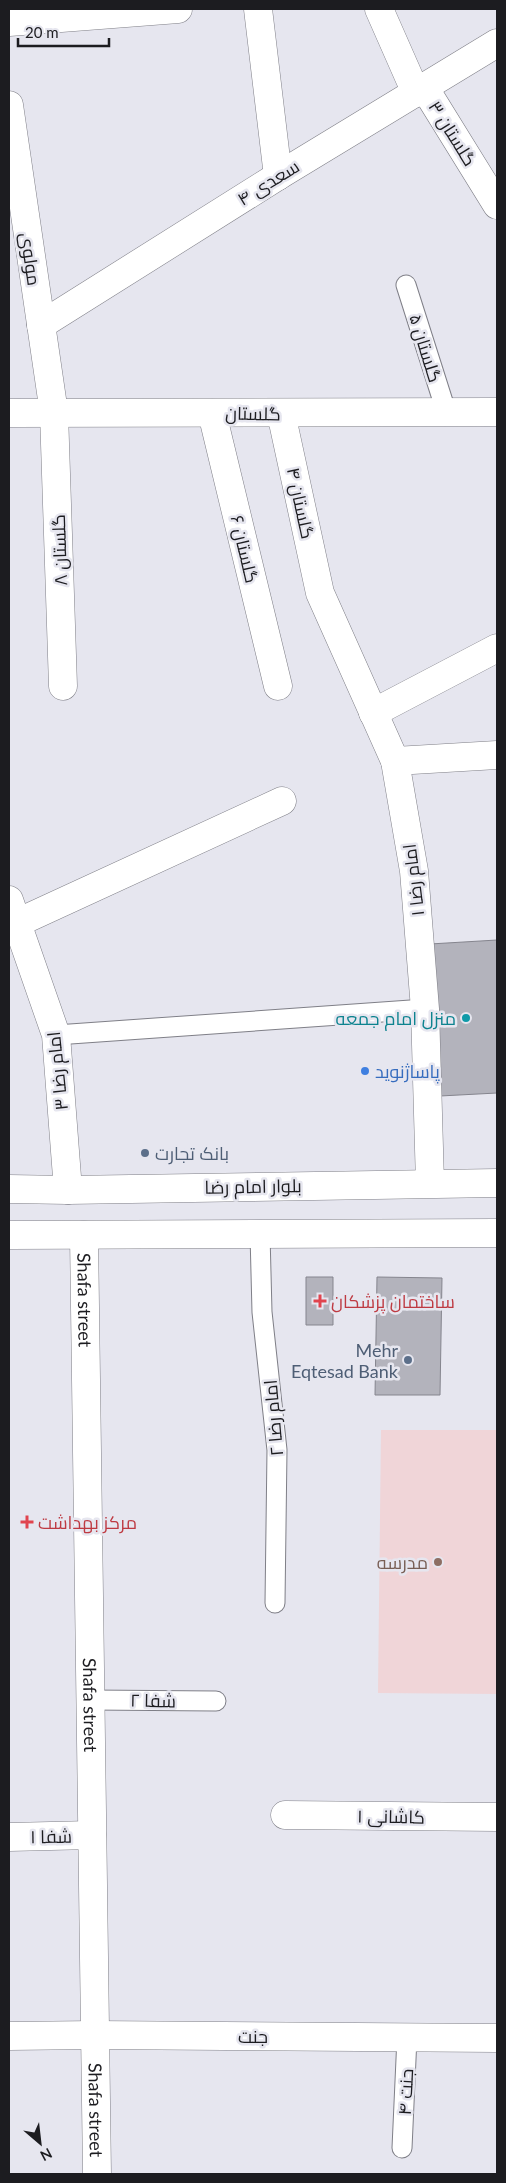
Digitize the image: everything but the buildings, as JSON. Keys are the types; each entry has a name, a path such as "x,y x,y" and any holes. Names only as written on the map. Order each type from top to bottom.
{"street":[{"path":"9,22 178,9"},
{"path":"258,9 278,176"},
{"name":"گلستان ۳","path":"379,9 420,90 497,205"},
{"name":"سعدی ۴","path":"41,325 278,176 497,43"},
{"name":"مولوی","path":"9,105 54,413"},
{"name":"گلستان","path":"9,413 497,412"},
{"name":"گلستان ۸","path":"54,413 64,686"},
{"name":"گلستان ۶","path":"212,413 278,686"},
{"name":"گلستان ۴","path":"281,413 320,593"},
{"name":"امام رضا ۱","path":"320,593 395,761 414,871 425,1009 430,1183"},
{"path":"373,712 497,648"},
{"path":"395,761 497,755"},
{"path":"13,911 282,801"},
{"name":"امام رضا ۳","path":"13,911 56,1035 68,1190"},
{"name":"بلوار امام رضا","path":"9,1189 68,1190 497,1183"},
{"path":"9,1235 497,1233"},
{"name":"Shafa street","path":"84,1235 97,2174"},
{"name":"کاشانی ۱","path":"285,1815 497,1816"},
{"name":"شفا ۱","path":"9,1836 92,1835"},
{"name":"جنت","path":"9,2036 95,2034 497,2038"}],"lane":[{"name":"گلستان ۵","path":"406,285 446,411"},
{"path":"56,1035 425,1009"},
{"name":"امام رضا ۲","path":"260,1234 262,1312 277,1450 275,1603"},
{"name":"شفا ۲","path":"90,1700 216,1701"},
{"name":"جنت ۴","path":"402,2148 408,2037"}],"shaded area":[{"name":"مدرسه","path":"381,1430 497,1430 497,1694 378,1693"}],"place":[{"name":"منزل امام جمعه","path":"466,1018"},
{"name":"پاساژنوید","path":"365,1071"},
{"name":"بانک تجارت","path":"145,1153"},
{"name":"ساختمان پزشکان","path":"320,1301"},
{"name":"Mehr Eqtesad Bank","path":"408,1360"},
{"name":"مرکز بهداشت","path":"27,1522"},
{"name":"مدرسه","path":"438,1562"}]}
